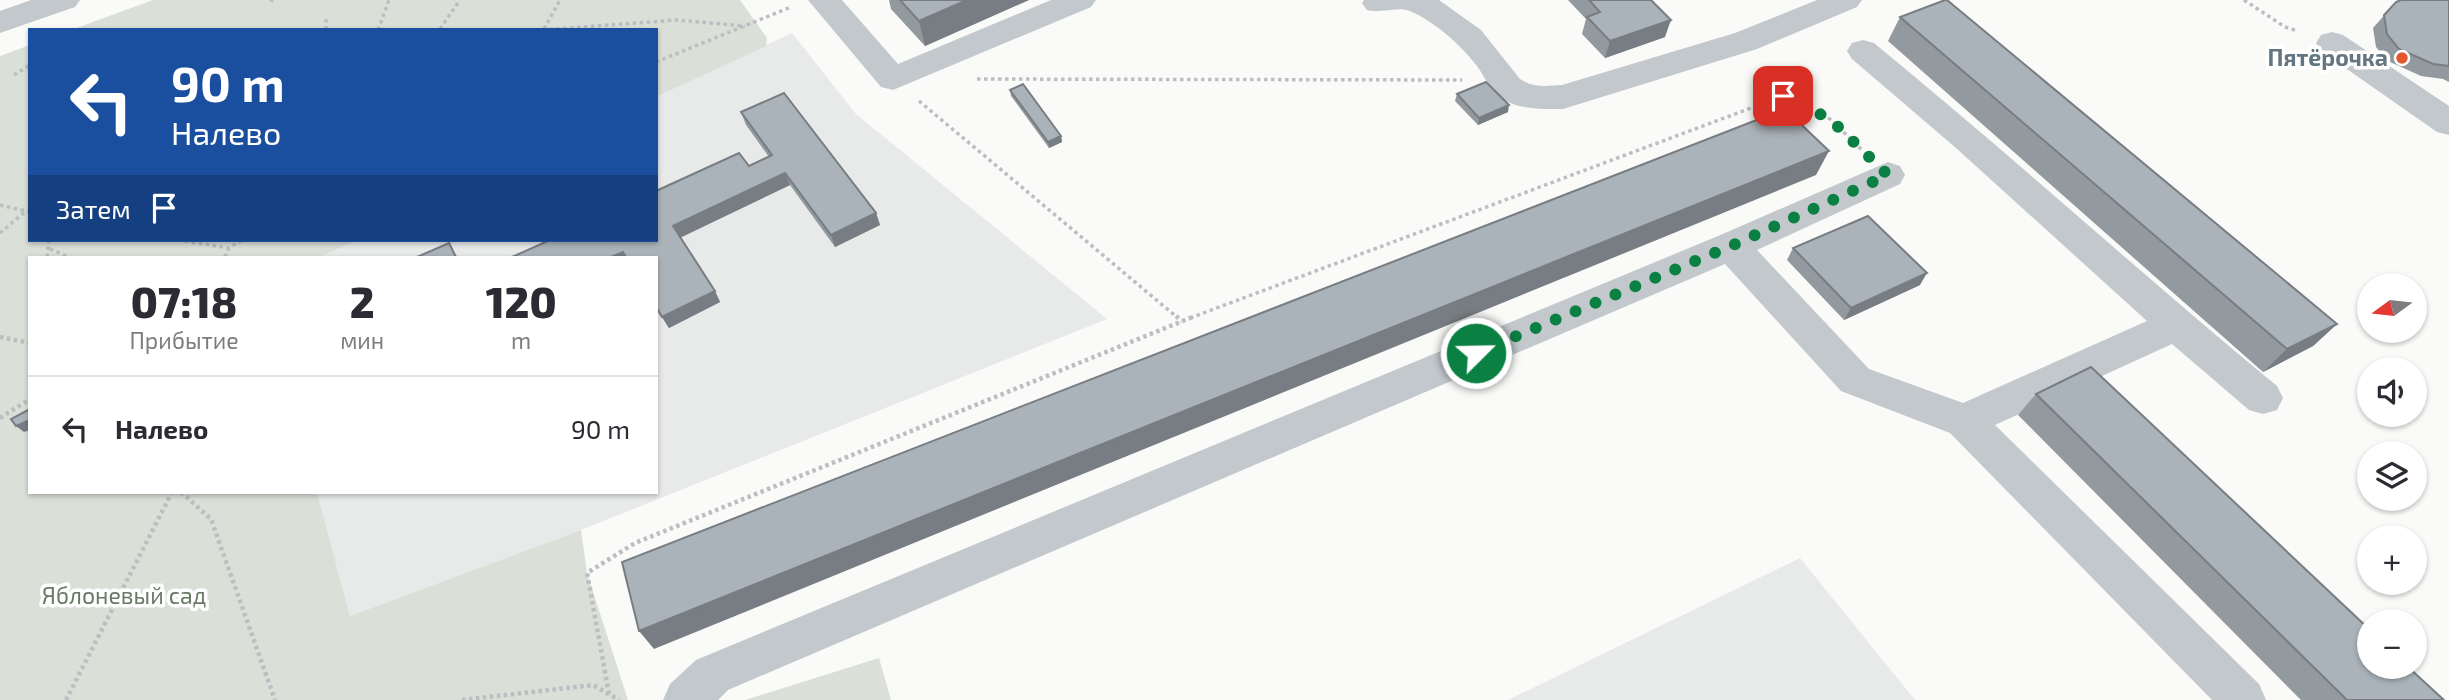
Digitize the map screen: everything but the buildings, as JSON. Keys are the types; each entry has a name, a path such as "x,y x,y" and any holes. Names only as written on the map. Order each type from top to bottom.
{"lane":[{"path":"0,22 64,0"},
{"path":"810,3 892,79 1080,0"},
{"path":"1414,0 1435,10 1477,45 1500,80 1517,93 1535,99 1563,97 1746,41 1846,0"},
{"path":"2332,43 2446,130"},
{"path":"1863,51 1968,139 2176,325 2263,398"},
{"path":"686,700 712,675 1731,246 1888,175"},
{"path":"1731,246 1855,380 1964,421 2243,700"},
{"path":"1964,421 2176,325"}],"path":[{"path":"270,0 276,2"},
{"path":"379,28 390,0"},
{"path":"441,28 460,0"},
{"path":"544,28 560,0"},
{"path":"2244,0 2285,27 2332,43"},
{"path":"658,61 810,3"},
{"path":"326,19 326,28"},
{"path":"570,28 676,20 745,26"},
{"path":"14,75 28,66"},
{"path":"892,79 1182,321"},
{"path":"975,79 1500,80"},
{"path":"609,694 587,573 635,543 1182,321 1783,96 1830,119 1888,175"},
{"path":"0,205 28,212"},
{"path":"0,233 28,212"},
{"path":"47,256 49,242"},
{"path":"191,242 229,248"},
{"path":"225,256 229,248 239,242"},
{"path":"50,249 67,256"},
{"path":"0,337 28,342"},
{"path":"0,418 28,401"},
{"path":"65,700 171,494"},
{"path":"183,494 211,519 275,700"},
{"path":"462,700 593,685 619,700"}],"shaded area":[{"path":"792,33 856,114 1107,319 581,530 350,616 318,494 658,494 658,256 322,256 353,242 658,242 658,96"},
{"path":"1800,558 1915,700 1508,700"}],"green space":[{"path":"153,0 740,0 767,38 766,46 658,96 658,28 76,28"},
{"name":"Яблоневый сад","path":"28,46 28,242 353,242 322,256 28,256 28,494 318,494 350,616 581,530 587,573 628,700 0,700 0,56"},
{"path":"879,658 891,700 745,700"}],"place":[{"name":"Пятёрочка","path":"2402,58"}],"route":[{"path":"1476,353 1731,246 1888,175 1830,119 1783,96"}]}
